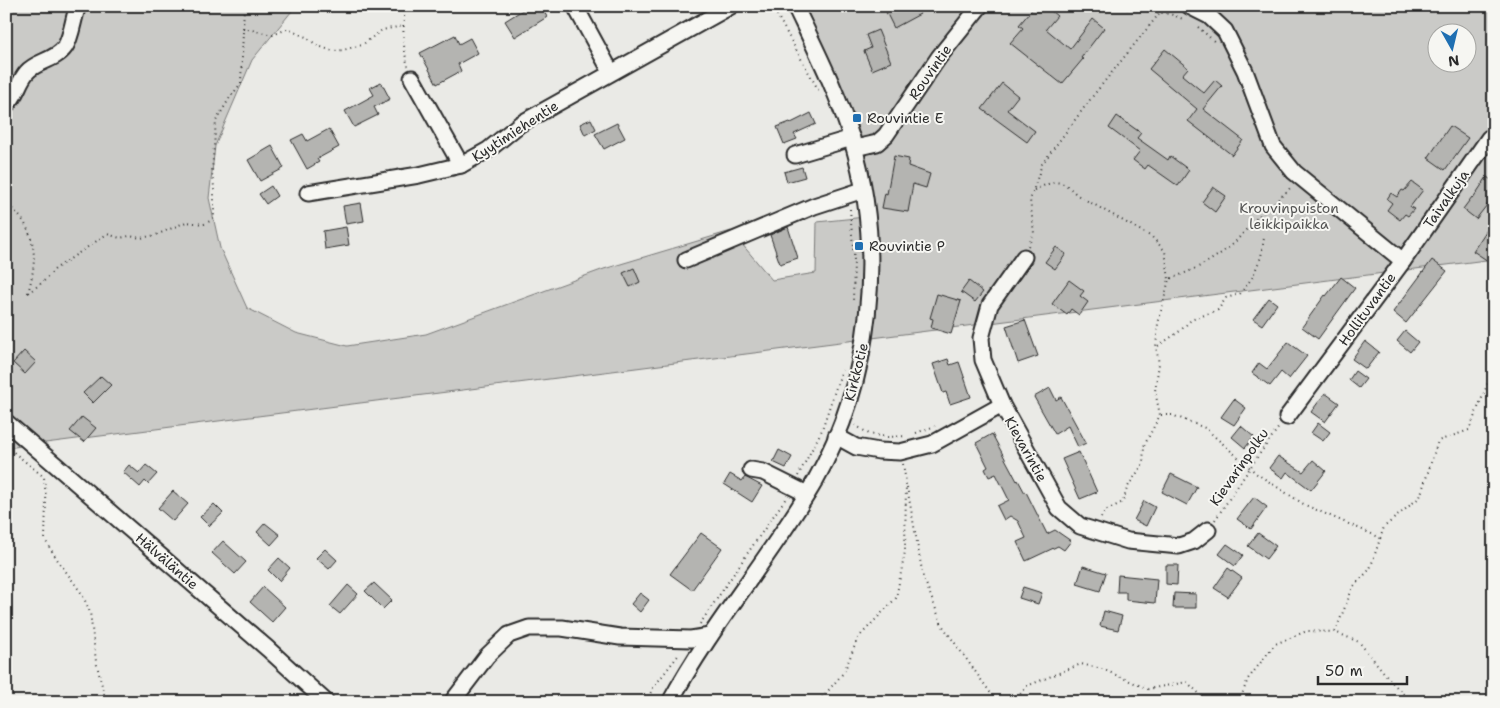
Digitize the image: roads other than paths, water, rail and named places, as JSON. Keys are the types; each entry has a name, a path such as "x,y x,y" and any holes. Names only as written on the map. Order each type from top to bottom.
{"street":[{"path":"6,104 11,101 20,80 29,70 50,59 65,46 78,6"},
{"path":"575,6 612,72"},
{"name":"Kyytimiehentie","path":"308,193 420,175 462,165 488,150 520,124 731,6"},
{"name":"Kirkkotie","path":"670,702 710,636 807,494 844,418 861,358 870,286 868,232 856,192 853,143 836,95 795,6"},
{"name":"Rouvintie","path":"795,155 853,143 876,143 886,135 939,56 980,6"},
{"name":"Hollituvantie","path":"1188,13 1209,16 1225,31 1245,71 1273,146 1294,172 1403,261 1287,416"},
{"path":"412,78 462,165"},
{"name":"Taivalkuja","path":"1403,261 1489,138"},
{"path":"686,260 814,206 856,192"},
{"path":"1002,405 983,360 981,338 990,305 1024,257"},
{"name":"Kievarintie","path":"836,436 856,447 900,452 932,444 1002,405 1059,508 1080,526 1128,541 1179,546 1194,541 1208,530"},
{"name":"Hälväläntie","path":"6,422 253,636 326,702"},
{"path":"751,470 763,472 807,494"},
{"path":"452,702 487,656 509,635 529,628 562,628 620,637 690,639 710,636"}],"place":[{"name":"Rouvintie E","path":"857,118"},
{"name":"Rouvintie P","path":"859,246"}],"park label":[{"name":"Krouvinpuiston leikkipaikka","path":"1289,216"}]}
